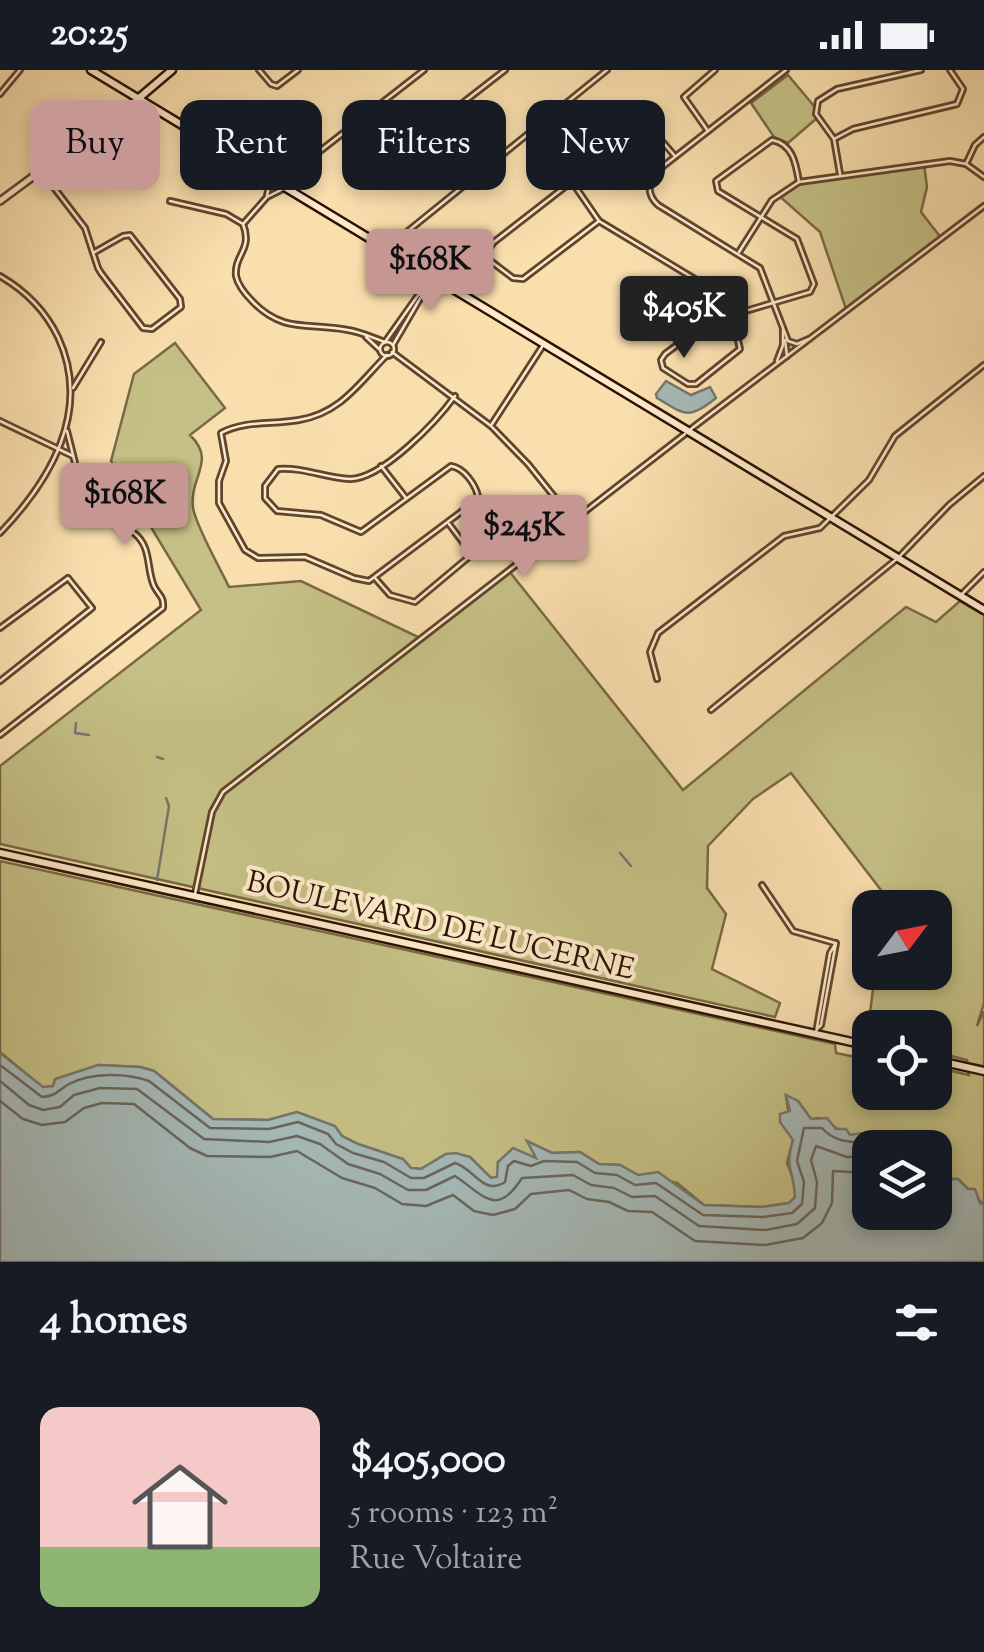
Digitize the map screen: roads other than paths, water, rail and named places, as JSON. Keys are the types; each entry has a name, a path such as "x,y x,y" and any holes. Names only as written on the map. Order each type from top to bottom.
{"main road":[{"path":"91,70 180,123"},
{"path":"139,98 172,70"},
{"path":"288,190 984,610"},
{"name":"BOULEVARD DE LUCERNE","path":"0,853 852,1041"},
{"path":"952,1064 984,1071"}],"street":[{"path":"0,94 20,70"},
{"path":"259,70 277,86 298,70"},
{"path":"386,100 424,70"},
{"path":"466,100 505,70"},
{"path":"386,249 607,70"},
{"path":"708,130 684,96 715,70"},
{"path":"786,70 651,178 650,190 653,201 762,271 788,341 794,344 815,336"},
{"path":"840,175 834,139 816,115 816,104 837,89 921,70"},
{"path":"834,139 853,130 954,106 963,90 950,70"},
{"path":"322,150 342,134"},
{"path":"966,164 975,145 984,137"},
{"path":"577,190 598,222 718,293 726,302 732,315 740,350 696,384 688,384 663,368 661,360 665,354 701,327 732,315 810,292 814,284 799,243 718,190 716,181 765,143 776,140 783,142 794,157 799,182"},
{"path":"665,144 675,157"},
{"path":"738,254 772,200 799,182 945,162 966,164 984,177"},
{"path":"0,202 30,179"},
{"path":"57,190 85,228 93,253 101,273 146,330 152,330 180,307 180,299 130,235 93,253"},
{"path":"266,197 272,190"},
{"path":"243,224 272,190"},
{"path":"562,190 491,245 487,253 489,262 513,278 526,278 598,222"},
{"path":"170,201 226,214 243,224 247,244 237,266 237,279 258,308 293,326 343,329 392,346"},
{"path":"194,896 212,812 223,792 984,206"},
{"path":"0,276 23,290 48,319 63,348 72,388 67,430 60,448 36,491 0,533"},
{"path":"374,369 385,342 432,276"},
{"path":"392,352 432,276"},
{"path":"783,329 788,356"},
{"path":"763,373 780,356 783,329"},
{"path":"361,334 387,356"},
{"path":"72,388 101,342"},
{"path":"491,426 544,343"},
{"path":"392,352 358,390 328,411 300,420 246,424 221,433 226,461 219,481 220,503 245,550 258,558 306,557 361,581 375,578 478,496 461,469 451,466 361,532 321,515 276,510 265,498 265,486 278,469 312,470 347,479 368,475 432,426 454,396"},
{"path":"392,352 491,426 574,521"},
{"path":"658,679 650,652 658,634 784,536 794,531 817,530 870,480 900,431 984,365"},
{"path":"0,421 72,456"},
{"path":"67,430 72,456 94,502"},
{"path":"380,466 406,500"},
{"path":"711,710 898,558 941,512 984,476"},
{"path":"0,735 163,608 164,599 154,587 147,550 136,534 115,526 100,513"},
{"path":"375,578 390,595 408,603 425,595 470,556 448,522"},
{"path":"960,596 984,572"},
{"path":"0,628 68,578 92,608 0,681"},
{"path":"762,886 793,930 836,943 821,1025 816,1032"}],"water":[{"path":"666,381 691,395 710,387 716,398 699,410 681,411 657,398"},
{"path":"0,1053 43,1087 98,1065 140,1067 154,1071 213,1119 268,1120 297,1112 335,1126 342,1136 358,1144 403,1159 411,1168 421,1169 446,1154 456,1153 470,1157 491,1178 497,1177 498,1162 513,1148 536,1158 527,1141 552,1153 580,1152 599,1164 620,1165 638,1175 658,1172 704,1205 762,1207 789,1203 795,1197 789,1164 793,1140 780,1122 780,1114 790,1111 786,1095 798,1101 811,1119 827,1118 836,1129 846,1129 852,1135 852,1230 952,1230 952,1179 975,1189 984,1205 984,1262 0,1262"}],"waterway":[{"path":"76,723 75,733 89,735"},
{"path":"157,757 163,759"},
{"path":"157,880 169,806 166,798"},
{"path":"620,853 631,866"}]}
